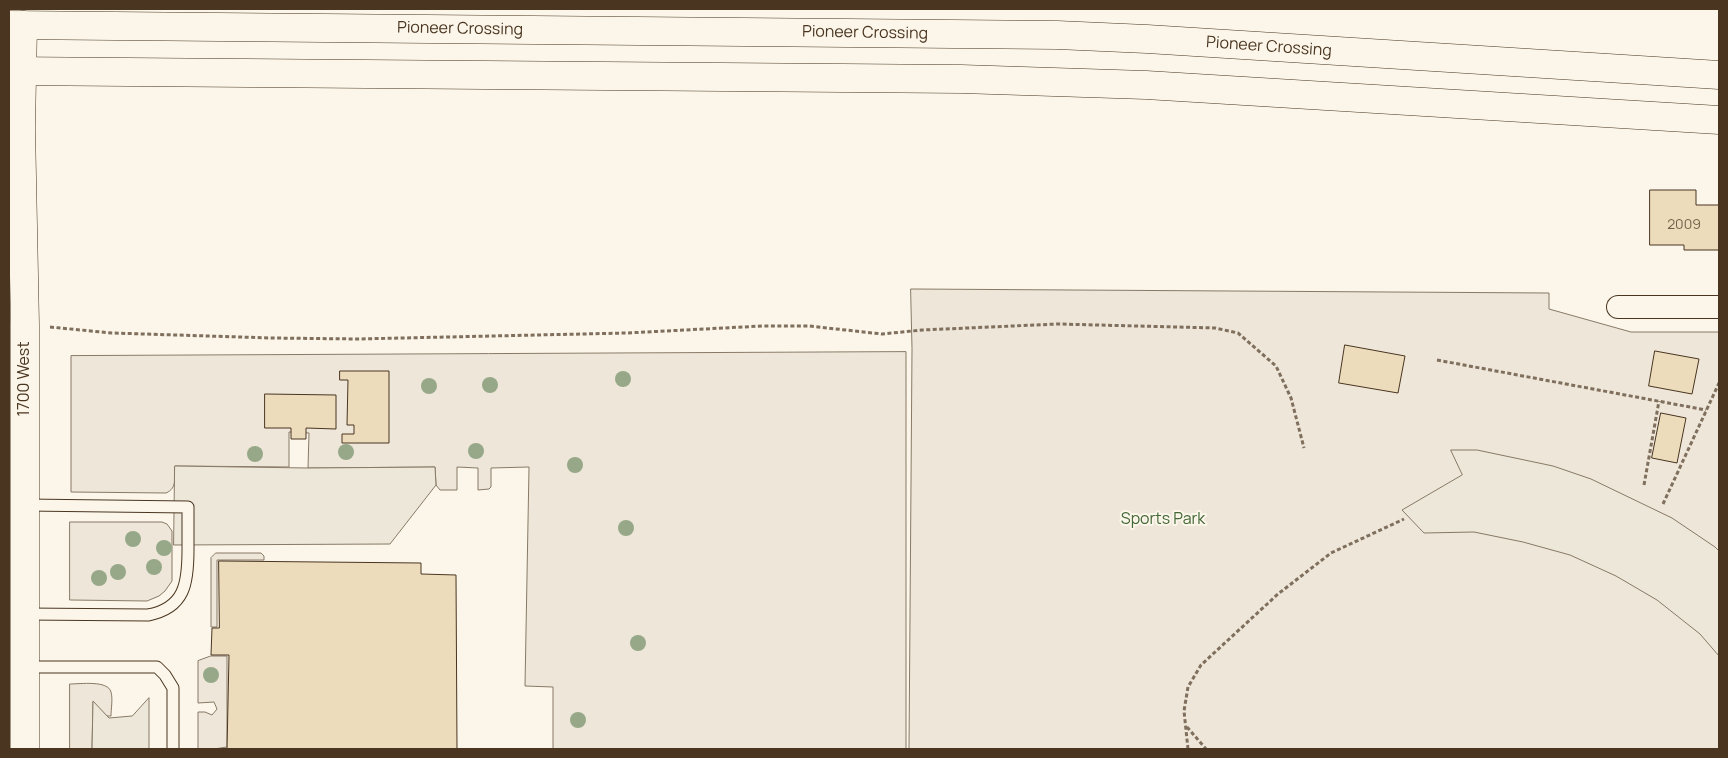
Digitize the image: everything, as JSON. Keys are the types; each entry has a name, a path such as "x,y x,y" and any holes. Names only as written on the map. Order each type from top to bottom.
{"main road":[{"name":"1700 West","path":"19,20 15,71 21,128 17,325 26,505 25,749"},
{"name":"Pioneer Crossing","path":"19,20 1057,35 1719,75"},
{"path":"15,71 942,78 1057,81 1719,120"}],"street":[{"path":"1618,307 1719,307"}],"lane":[{"path":"26,505 188,507 188,571 183,593 168,608 157,614 148,615 26,614"},
{"path":"25,666 157,667 165,675 173,688 173,749"}],"path":[{"path":"17,325 112,333 357,339 627,334 762,326 809,326 882,334 922,330 1058,324 1215,328 1238,333 1276,366 1292,398 1304,448"},
{"path":"1437,360 1706,410"},
{"path":"1663,504 1719,382"},
{"path":"1644,485 1659,401"},
{"path":"1188,749 1184,711 1188,687 1200,665 1278,594 1331,553 1404,519"},
{"path":"1186,726 1206,749"}],"green space":[{"name":"Sports Park","path":"911,289 1549,293 1549,309 1631,332 1719,332 1719,749 909,749"},
{"path":"906,352 906,749 553,749 553,687 525,686 529,467 491,468 491,487 478,490 478,468 457,467 457,490 440,490 436,485 435,467 308,468 309,433 289,432 289,467 175,466 174,485 166,493 71,492 71,356"},
{"path":"70,522 162,522 167,524 172,531 172,581 159,596 147,601 70,600"},
{"path":"216,553 261,553 264,556 264,560 217,560 217,627 211,627 211,558"},
{"path":"211,656 227,656 227,747 198,749 198,712 212,715 217,709 214,702 198,703 198,661"},
{"path":"70,684 99,684 109,688 111,692 111,716 107,716 93,702 92,749 70,749"}],"shaded area":[{"path":"1451,450 1477,450 1553,466 1591,479 1672,518 1715,547 1719,551 1719,656 1700,634 1657,600 1616,576 1570,555 1523,542 1474,532 1424,533 1402,510 1462,475"},
{"path":"175,466 435,467 436,485 390,544 174,545"},
{"path":"149,698 149,749 92,749 93,701 109,718 132,716"}],"building":[{"path":"1650,190 1696,190 1696,205 1719,205 1719,250 1684,250 1684,245 1650,245"},
{"path":"1345,345 1405,356 1398,393 1339,383"},
{"path":"1655,351 1699,359 1692,394 1649,386"},
{"path":"340,371 389,371 389,443 342,443 342,434 354,434 354,425 347,425 348,380 340,380"},
{"path":"265,394 336,395 336,429 306,428 306,439 291,439 291,428 265,428"},
{"path":"1661,413 1686,418 1677,463 1652,458"},
{"path":"219,561 421,563 421,574 456,575 457,749 227,749 229,655 211,655 212,628 219,628"}]}
